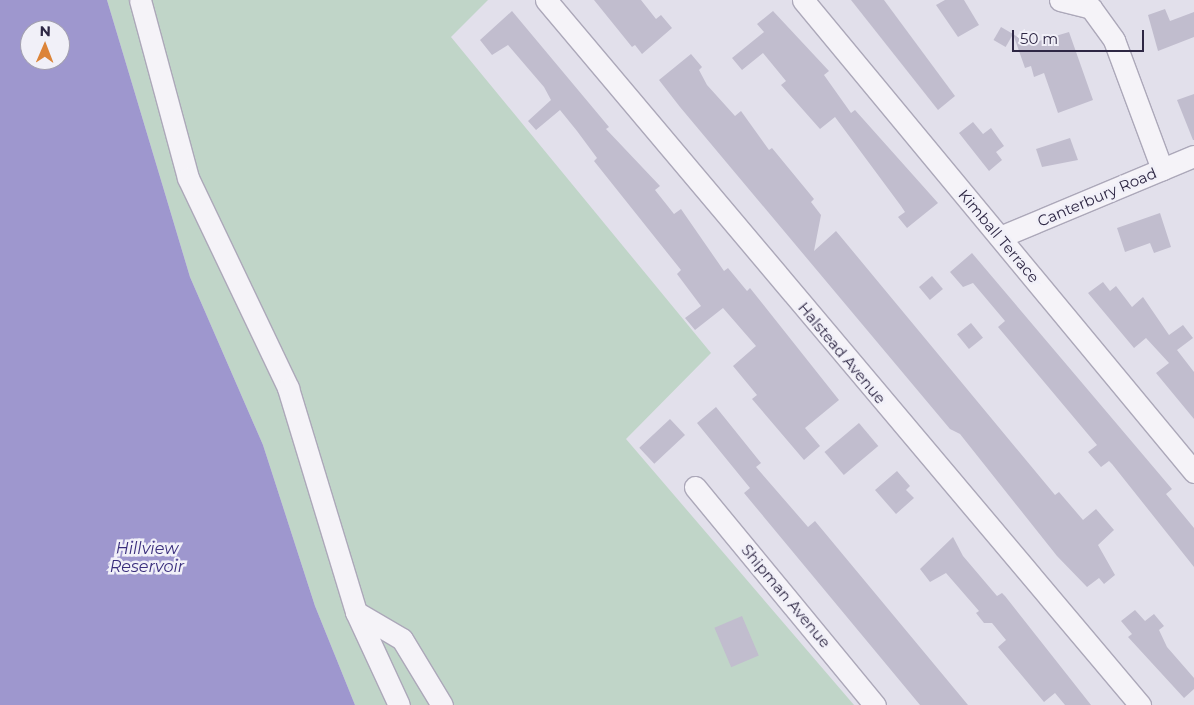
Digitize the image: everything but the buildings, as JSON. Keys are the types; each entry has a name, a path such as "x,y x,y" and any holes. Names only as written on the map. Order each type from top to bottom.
{"street":[{"path":"140,0 188,178 288,388 356,612 399,705"},
{"name":"Halstead Avenue","path":"546,0 1140,705"},
{"name":"Kimball Terrace","path":"803,0 1194,472"},
{"path":"1060,0 1091,8 1114,40 1162,169"},
{"name":"Canterbury Road","path":"1000,238 1194,156"},
{"name":"Shipman Avenue","path":"695,487 875,705"},
{"path":"356,612 402,639 442,705"}],"green space":[{"path":"107,0 488,0 451,37 711,353 626,439 854,705 355,705 315,606 263,445 190,277"}],"water":[{"name":"Hillview Reservoir","path":"0,0 107,0 190,277 263,445 315,606 355,705 0,705"}]}
